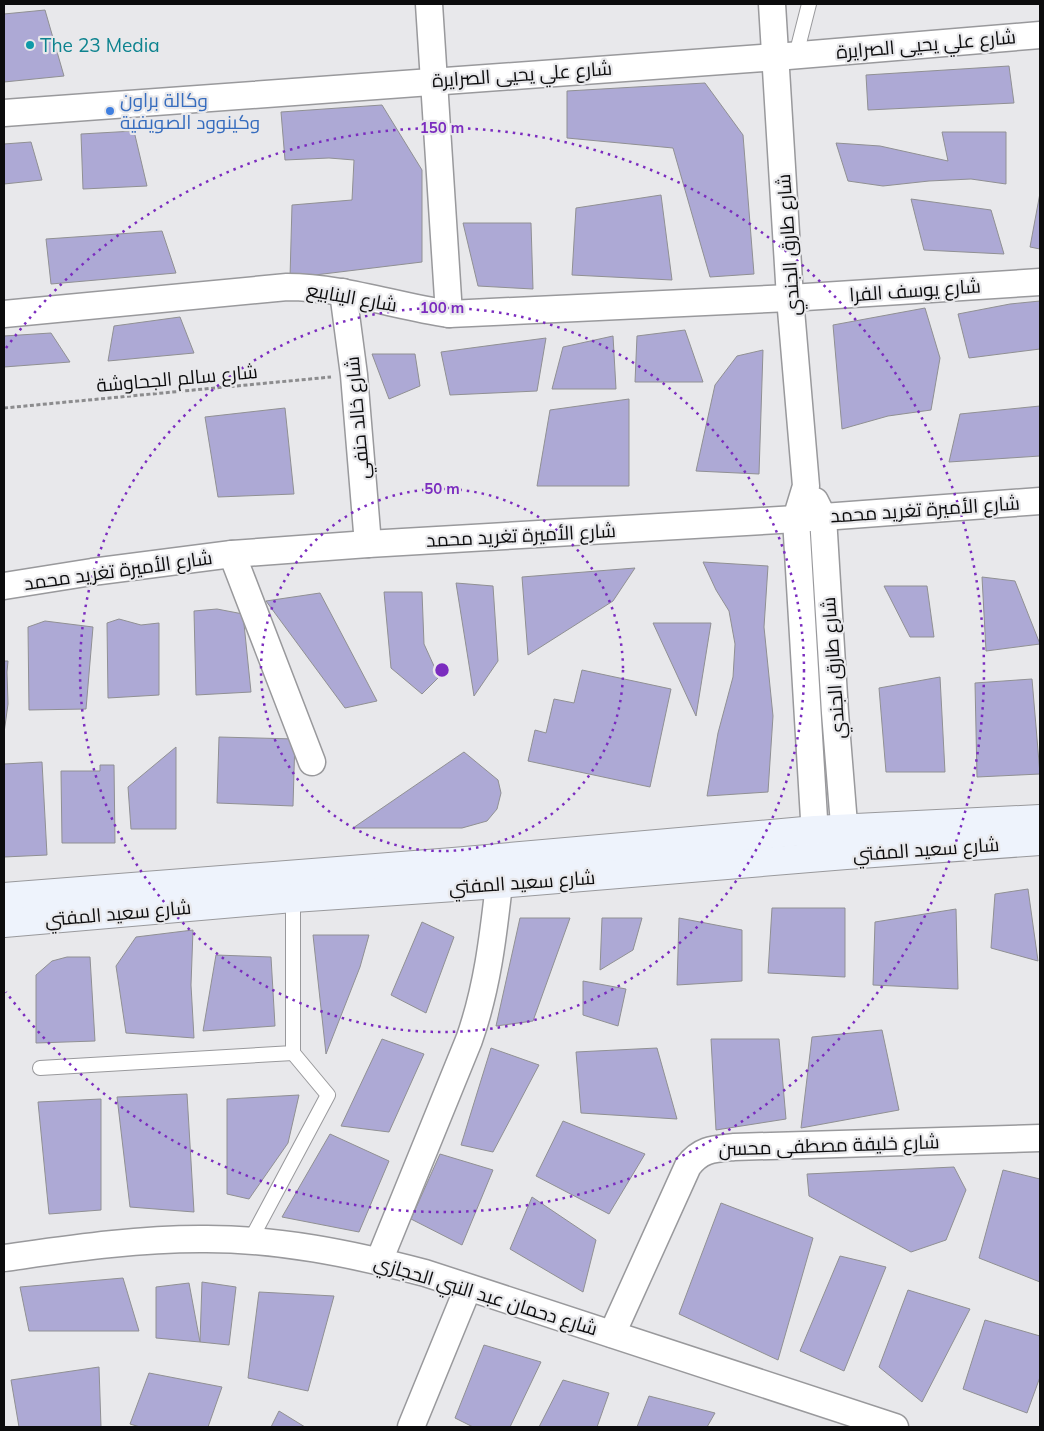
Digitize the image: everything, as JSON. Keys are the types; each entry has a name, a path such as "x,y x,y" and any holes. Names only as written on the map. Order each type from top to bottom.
{"street":[{"path":"429,4 449,314"},
{"name":"شارع طارق الجندي","path":"772,4 786,56 790,298 806,486 796,519 816,858"},
{"name":"شارع علي يحيى الصرايرة","path":"4,113 786,56 1040,35"},
{"name":"شارع يوسف الفرا","path":"790,298 1040,282"},
{"name":"شارع الينابيع","path":"4,314 287,288 343,292 449,314 790,298"},
{"name":"شارع خالد حنفي","path":"343,292 354,375 368,544"},
{"name":"شارع طارق الجندي","path":"806,486 824,517 835,713 845,842"},
{"name":"شارع الأميرة تغريد محمد","path":"4,586 92,572 232,554 368,544 796,519 1040,501"},
{"path":"232,554 312,762"},
{"path":"808,714 835,713"},
{"name":"شارع سعيد المفتي","path":"4,923 293,898 499,884 816,858 845,842 1040,819"},
{"name":"شارع سعيد المفتي","path":"4,897 453,862 815,830 845,842 1040,841"},
{"path":"379,1261 479,1012 487,975 499,884"},
{"name":"شارع خليفة مصطفى محسن","path":"612,1334 688,1166 695,1157 704,1151 712,1148 734,1147 1040,1138"},
{"name":"شارع دحمان عبد النبي الحجازي","path":"4,1258 112,1243 202,1239 250,1241 307,1248 379,1261 425,1273 895,1427"},
{"path":"411,1427 468,1288"}],"lane":[{"path":"786,56 809,4"},
{"path":"250,1241 328,1095 293,1053 293,898"},
{"path":"40,1068 293,1053"}],"path":[{"name":"شارع سالم الجحاوشة","path":"4,408 354,375"}],"building":[{"name":"The 23 Media","path":"45,10 64,76 4,82 4,14"},
{"path":"1009,66 1014,103 868,110 866,75"},
{"path":"705,83 743,135 754,274 710,277 673,148 567,138 567,91"},
{"path":"382,105 422,170 422,262 290,278 292,205 352,200 354,160 329,158 285,160 281,112"},
{"path":"134,131 147,186 83,189 81,134"},
{"path":"942,132 1006,132 1006,184 971,179 883,186 848,181 836,143 880,146 948,161"},
{"path":"31,142 42,180 4,184 4,144"},
{"path":"1040,193 1040,249 1030,247"},
{"path":"661,195 672,280 572,275 576,208"},
{"path":"911,199 991,210 1004,254 924,250"},
{"path":"463,223 531,223 533,289 478,286"},
{"path":"162,231 176,273 51,284 46,239"},
{"path":"1040,301 1040,349 969,358 958,314 1010,304"},
{"path":"925,308 940,358 931,410 888,416 842,429 833,325"},
{"path":"180,317 194,353 108,361 114,326"},
{"path":"685,330 703,382 635,382 637,336"},
{"path":"51,333 70,362 4,367 4,336"},
{"path":"613,336 616,389 552,389 563,347"},
{"path":"546,338 537,391 450,395 441,352"},
{"path":"763,350 759,474 696,471 715,385 737,356"},
{"path":"372,354 415,354 420,386 389,399"},
{"path":"629,399 629,486 537,486 550,410"},
{"path":"1040,406 1040,456 949,462 960,414"},
{"path":"285,408 294,494 218,497 205,417"},
{"path":"703,562 768,566 764,627 773,716 768,792 707,796 718,733 733,677 735,644 729,611 716,590"},
{"path":"635,568 613,601 528,655 522,577"},
{"path":"982,577 1015,581 1040,644 986,651"},
{"path":"456,583 493,586 498,661 474,696"},
{"path":"884,586 927,586 934,637 910,637"},
{"path":"384,592 422,592 424,644 439,677 422,694 391,668"},
{"path":"320,593 377,701 345,708 266,601"},
{"path":"217,609 243,614 251,692 196,695 194,611"},
{"path":"119,619 141,625 159,623 159,695 108,698 107,623"},
{"path":"45,621 93,627 86,709 29,710 28,627"},
{"path":"653,623 711,623 696,716"},
{"path":"4,661 8,661 8,704 4,733"},
{"path":"582,670 671,689 650,787 528,761 535,730 546,733 554,699 574,703"},
{"path":"940,677 945,772 886,772 879,688"},
{"path":"1032,679 1040,774 977,777 975,683"},
{"path":"219,737 295,739 293,806 217,803"},
{"path":"176,747 176,829 131,829 128,787"},
{"path":"464,752 498,780 501,793 497,809 487,821 462,828 353,828"},
{"path":"42,762 47,855 4,857 4,764"},
{"path":"100,765 114,765 115,843 62,843 61,771 100,771"},
{"path":"1028,889 1038,961 991,948 995,894"},
{"path":"772,908 845,908 845,977 768,973"},
{"path":"956,909 958,989 873,985 875,922"},
{"path":"520,918 570,918 533,1021 496,1026"},
{"path":"602,918 642,918 633,950 600,970"},
{"path":"679,918 742,930 742,981 677,985"},
{"path":"422,922 454,937 426,1013 391,995"},
{"path":"193,930 191,985 194,1038 126,1033 116,966 136,937"},
{"path":"313,935 369,935 360,967 326,1054"},
{"path":"216,955 271,957 275,1026 203,1031"},
{"path":"67,957 90,957 95,1041 36,1043 36,975 52,961"},
{"path":"583,981 626,989 618,1026 583,1015"},
{"path":"882,1030 899,1110 801,1128 812,1037"},
{"path":"382,1039 424,1054 389,1132 341,1126"},
{"path":"711,1039 779,1039 786,1119 716,1130"},
{"path":"491,1048 539,1065 493,1152 461,1145"},
{"path":"657,1048 677,1119 581,1113 576,1052"},
{"path":"187,1094 194,1212 130,1207 117,1097"},
{"path":"299,1095 288,1143 249,1199 227,1194 227,1099"},
{"path":"101,1099 101,1210 49,1214 38,1102"},
{"path":"563,1121 645,1154 609,1214 536,1176"},
{"path":"330,1134 389,1161 359,1232 282,1217"},
{"path":"440,1154 493,1170 462,1245 411,1219"},
{"path":"954,1167 966,1190 946,1240 911,1252 809,1196 807,1174"},
{"path":"1003,1170 1040,1179 1040,1282 979,1258"},
{"path":"532,1197 596,1240 583,1292 510,1249"},
{"path":"721,1203 813,1238 778,1360 679,1314"},
{"path":"840,1256 886,1267 844,1371 800,1351"},
{"path":"123,1278 139,1331 29,1331 20,1287"},
{"path":"202,1282 236,1287 229,1345 200,1342"},
{"path":"189,1283 200,1342 156,1338 156,1287"},
{"path":"908,1290 970,1309 922,1402 879,1367"},
{"path":"259,1292 334,1296 308,1391 248,1378"},
{"path":"985,1320 1040,1336 1040,1377 1027,1413 963,1389"},
{"path":"484,1345 541,1362 510,1427 473,1427 455,1418"},
{"path":"99,1367 101,1427 19,1427 11,1380"},
{"path":"149,1373 222,1387 208,1427 140,1427 130,1424"},
{"path":"563,1380 609,1393 597,1427 539,1427"},
{"path":"649,1396 715,1413 707,1427 637,1427"},
{"path":"279,1411 305,1427 271,1427"}],"place":[{"name":"The 23 Media","path":"30,45"},
{"name":"وكالة براون وكينوود الصويفية","path":"110,111"}]}
